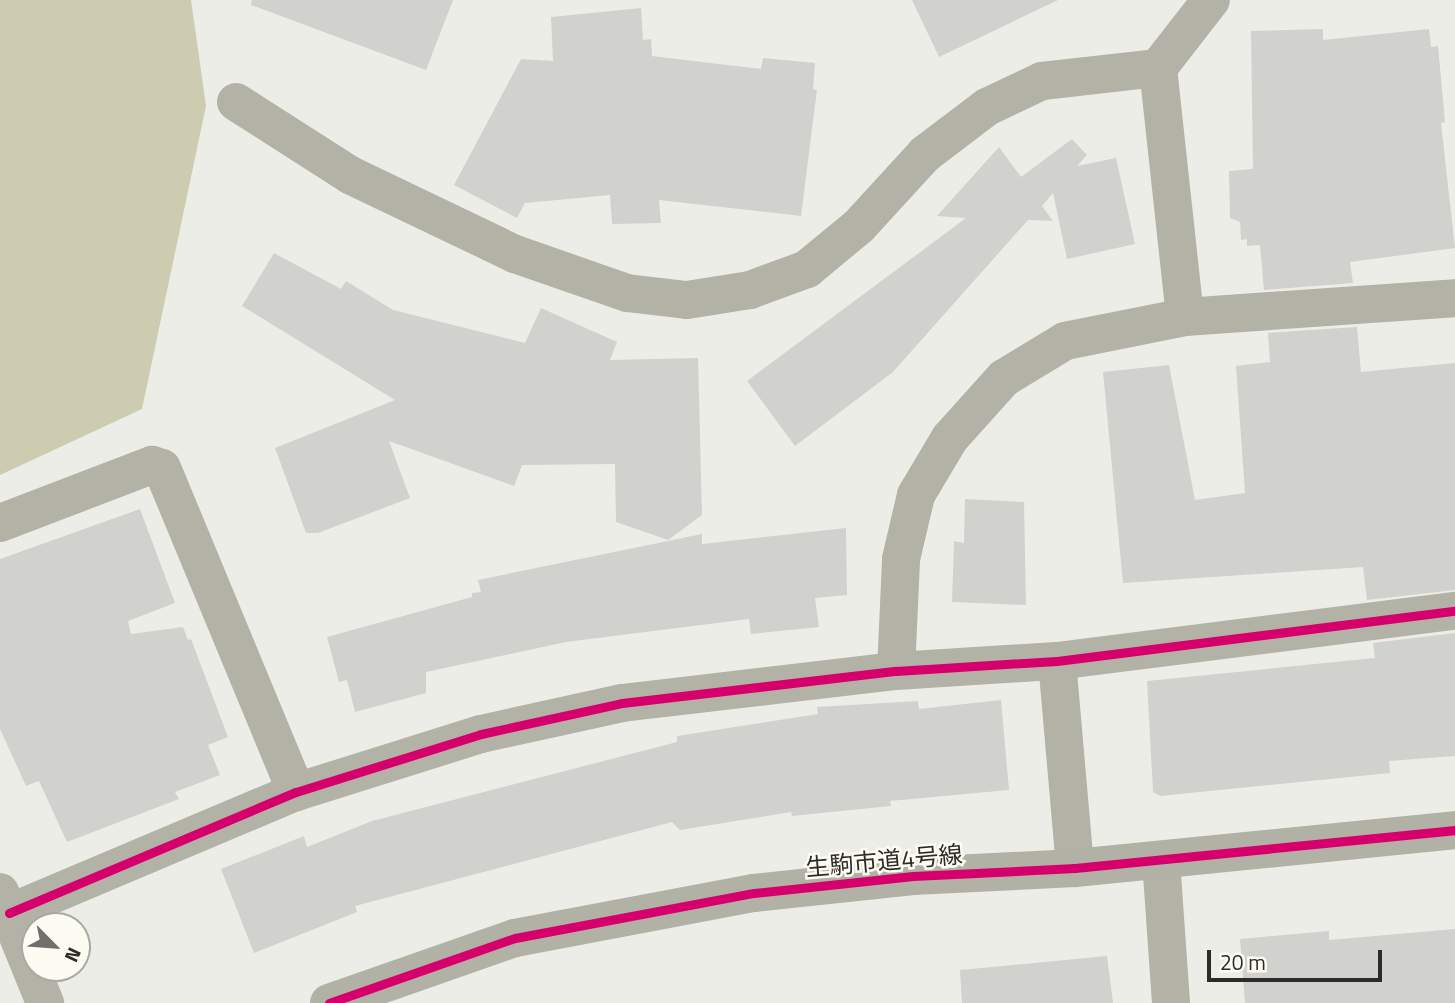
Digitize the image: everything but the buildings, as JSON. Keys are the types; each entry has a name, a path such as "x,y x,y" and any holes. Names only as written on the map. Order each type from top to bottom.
{"street":[{"path":"1185,317 1158,68 1210,0"},
{"path":"236,102 350,175 515,254 626,293 687,300 750,290 807,269 859,226 925,154 987,107 1042,81 1158,68"},
{"path":"896,671 901,559 916,495 950,438 1004,378 1065,341 1185,317 1455,298"},
{"path":"0,523 152,465 162,468 296,792"},
{"path":"45,1003 4,902 296,792 481,734 622,703 896,671 1057,661 1455,611"},
{"path":"1057,661 1075,868"},
{"name":"生駒市道4号線","path":"329,1003 515,938 628,914 754,893 913,876 1075,868 1455,830"},
{"path":"1161,860 1171,1003"}],"shaded area":[{"path":"0,0 191,0 206,106 142,409 0,475"}],"cycle path":[{"path":"9,913 296,792 481,734 622,703 896,671 1057,661 1455,611"},
{"path":"329,1003 515,938 754,893 913,876 1075,868 1455,830"}]}
